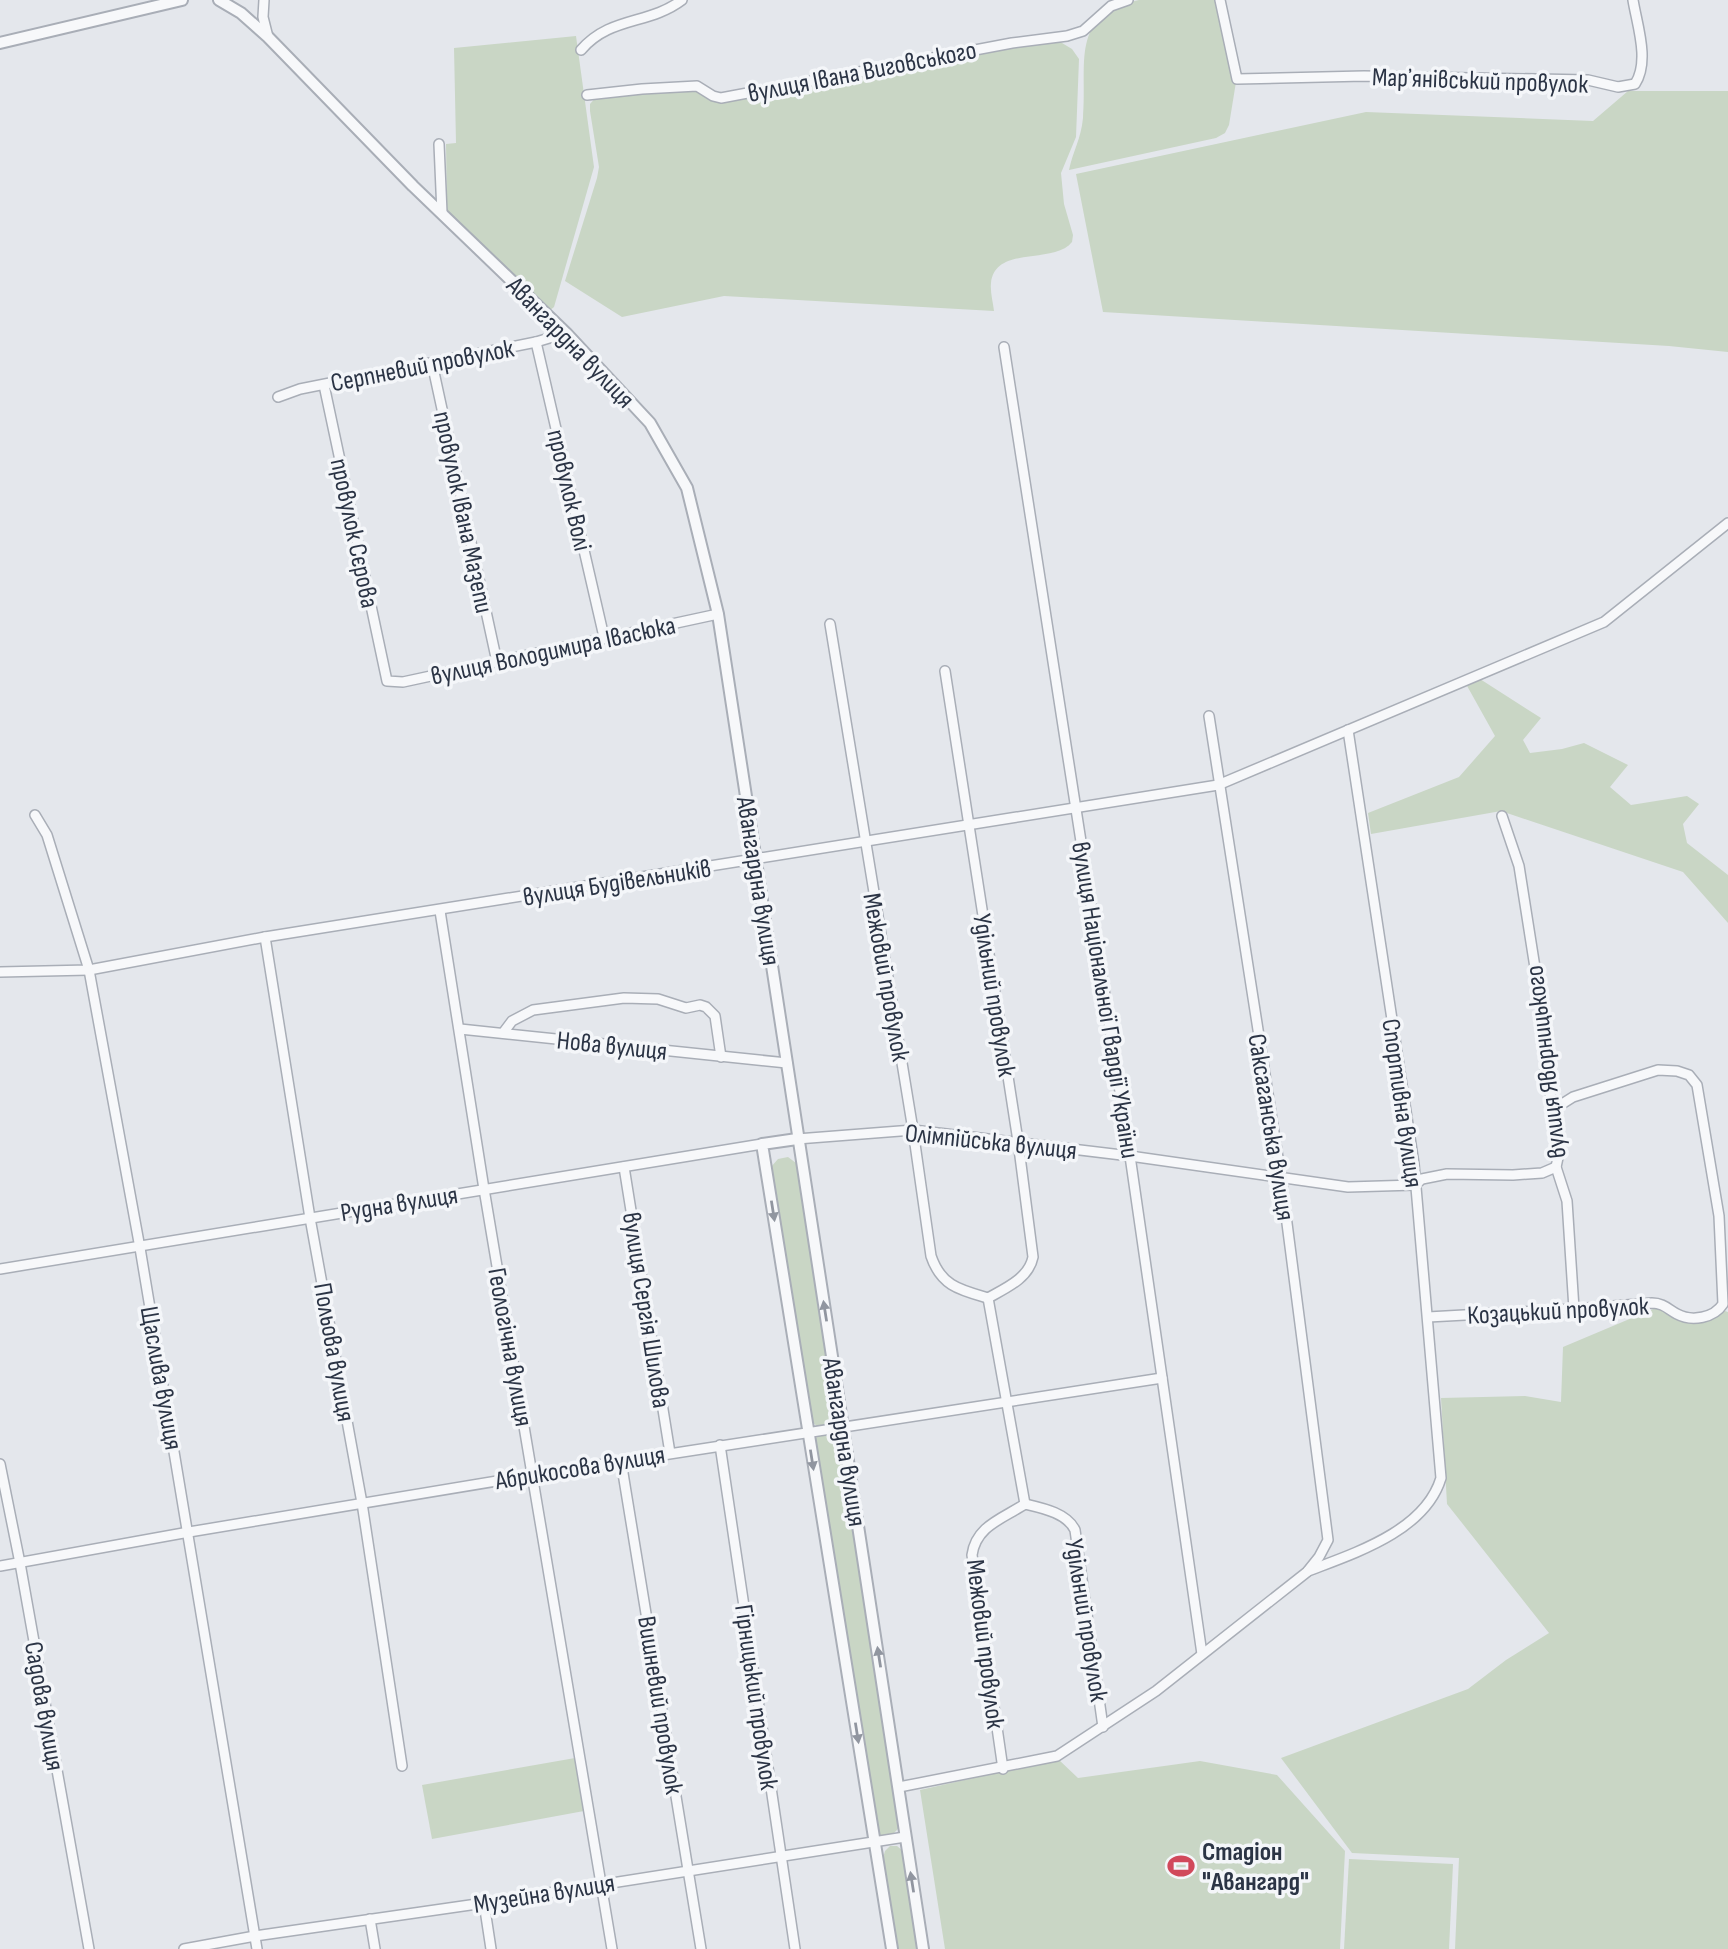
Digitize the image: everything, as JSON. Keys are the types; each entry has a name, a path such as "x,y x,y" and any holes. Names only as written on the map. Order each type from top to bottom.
{"street":[{"path":"0,43 182,0"},
{"name":"Авангардна вулиця","path":"219,0 241,13 268,37 565,333 650,423 687,488 718,614 923,1949"},
{"path":"264,0 263,17 268,37"},
{"path":"581,50 590,39 608,27 667,10 682,0"},
{"name":"вулиця Івана Виговського","path":"587,95 697,86 721,98 1012,43 1067,36 1083,31 1111,6 1128,0"},
{"name":"Марʼянівський провулок","path":"1220,0 1237,79 1364,76 1587,80 1618,87 1635,84 1642,69 1642,52 1633,0"},
{"path":"439,145 442,213"},
{"name":"Серпневий провулок","path":"278,397 300,389 536,342 565,333"},
{"name":"провулок Волі","path":"536,342 604,637"},
{"name":"вулиця Національної Гвардії України","path":"1004,347 1130,1156 1202,1654"},
{"name":"провулок Івана Мазепи","path":"432,363 497,662"},
{"name":"провулок Сєрова","path":"324,385 387,681"},
{"name":"вулиця Будівельників","path":"0,972 89,970 265,937 1218,785 1604,622 1728,523"},
{"name":"вулиця Володимира Івасюка","path":"387,681 403,682 718,614"},
{"name":"Межовий провулок","path":"830,624 913,1130 931,1256 936,1271 950,1284 988,1298"},
{"name":"Удільний провулок","path":"945,671 1018,1141 1033,1257 1024,1275 988,1298"},
{"name":"Саксаганська вулиця","path":"1209,716 1281,1177 1328,1540 1307,1572"},
{"name":"Спортивна вулиця","path":"1307,1572 1395,1532 1427,1507 1441,1478 1414,1164 1348,730"},
{"name":"Щаслива вулиця","path":"35,815 47,835 89,970 140,1248 257,1949"},
{"name":"вулиця Яворницького","path":"1502,816 1519,866 1545,1031 1545,1069 1554,1109 1559,1153 1556,1167 1567,1201 1574,1310"},
{"name":"Геологічна вулиця","path":"440,911 612,1949"},
{"name":"Польова вулиця","path":"265,937 310,1218 362,1503 402,1766"},
{"name":"Нова вулиця","path":"503,1033 512,1021 533,1010 624,998 658,999 686,1008 700,1005 706,1007 715,1016 721,1058"},
{"name":"Нова вулиця","path":"460,1029 787,1063"},
{"name":"Козацький провулок","path":"1428,1317 1574,1310 1652,1303 1664,1305 1676,1314 1687,1317 1708,1316 1723,1304 1719,1216 1698,1085 1689,1075 1658,1070 1573,1097 1554,1109"},
{"name":"Олімпійська вулиця","path":"797,1139 913,1130 1018,1141 1348,1187 1415,1185 1422,1179 1447,1174 1542,1173 1556,1167"},
{"name":"Рудна вулиця","path":"0,1269 797,1139"},
{"name":"Авангардна вулиця","path":"762,1144 892,1949"},
{"name":"вулиця Сергія Шилова","path":"624,1167 670,1453"},
{"path":"988,1298 1025,1504"},
{"name":"Абрикосова вулиця","path":"0,1566 188,1532 720,1444 1162,1378"},
{"name":"Гірницький провулок","path":"720,1444 794,1949"},
{"name":"Вишневий провулок","path":"621,1461 701,1949"},
{"name":"Садова вулиця","path":"0,1464 89,1949"},
{"name":"Межовий провулок","path":"1003,1769 972,1555 974,1541 983,1529 1025,1504"},
{"name":"Удільний провулок","path":"1025,1504 1043,1508 1062,1517 1072,1524 1075,1530 1103,1727"},
{"path":"899,1787 1003,1769 1057,1756 1156,1691 1307,1572"},
{"name":"Музейна вулиця","path":"184,1949 905,1837"},
{"path":"484,1903 491,1949"},
{"path":"370,1919 375,1949"}],"green space":[{"path":"1139,0 1218,0 1236,82 1229,125 1225,133 1216,138 1069,170 1082,125 1084,61 1091,30 1101,17 1116,7"},
{"path":"576,36 594,167 554,307 549,311 447,210 446,144 456,143 454,48"},
{"path":"1057,40 1072,49 1079,59 1076,137 1061,173 1072,242 1064,249 1052,253 1014,259 995,271 991,283 994,311 724,296 622,317 565,281 599,167 590,111 590,104 597,96 699,90 710,100 717,101"},
{"path":"1628,91 1728,91 1728,352 1669,346 1103,312 1076,174 1366,112 1593,121"},
{"path":"1480,679 1541,718 1523,740 1530,753 1584,743 1628,765 1610,787 1631,805 1687,796 1699,804 1683,824 1687,843 1728,875 1728,923 1683,872 1501,811 1371,834 1368,813 1459,777 1495,736 1466,684"},
{"path":"788,1157 796,1163 837,1416 833,1423 818,1427 811,1421 771,1167 778,1159"},
{"path":"1658,1307 1678,1317 1722,1310 1728,1312 1728,1949 1455,1949 1459,1858 1352,1853 1281,1758 1468,1689 1506,1660 1549,1633 1447,1504 1441,1398 1525,1396 1561,1402 1563,1347"},
{"path":"835,1432 839,1435 899,1827 887,1836 877,1834 815,1439 819,1435"},
{"path":"575,1758 584,1811 432,1839 422,1785"},
{"name":"Стадіон \"Авангард\"","path":"1058,1759 1078,1778 1200,1761 1277,1775 1345,1851 1340,1949 945,1949 920,1790"},
{"path":"890,1846 897,1846 903,1851 918,1949 897,1949 883,1858"},
{"path":"1349,1859 1453,1864 1449,1949 1344,1949"}],"place":[{"name":"Стадіон \"Авангард\"","path":"1181,1866"}]}
